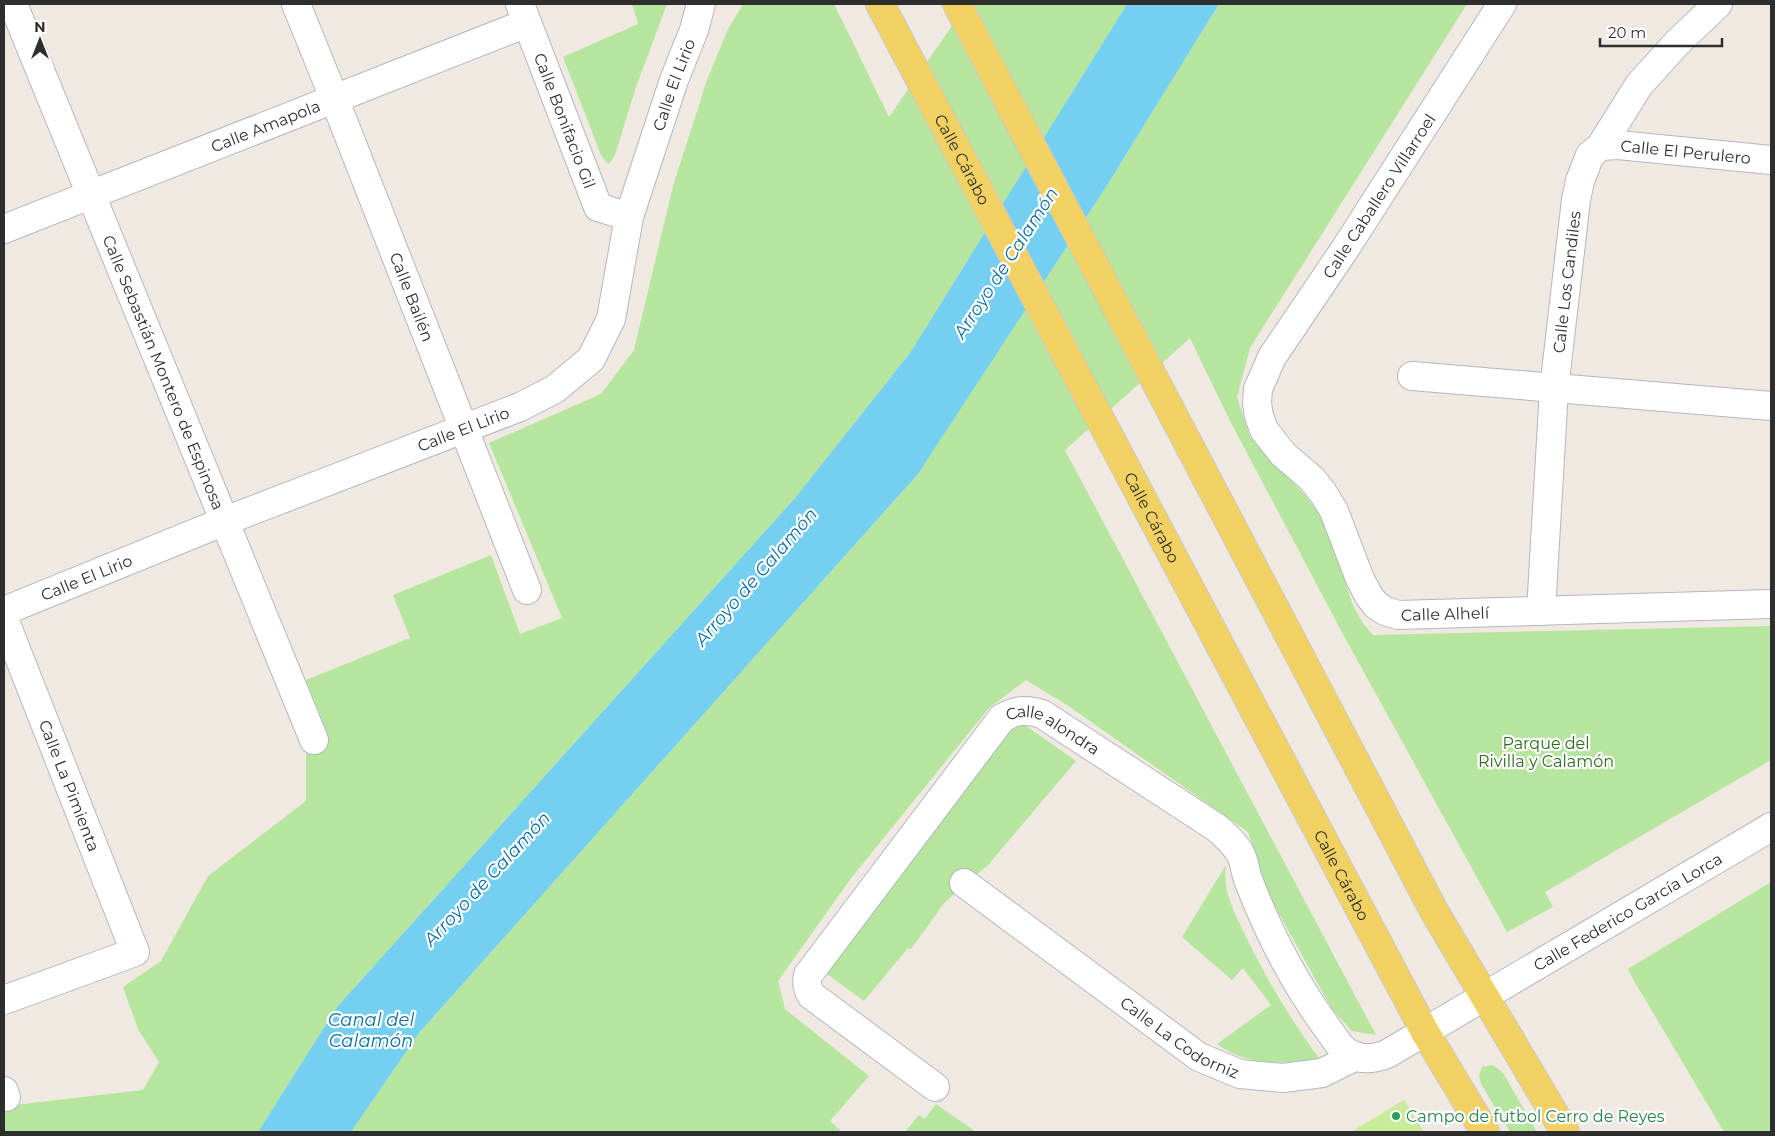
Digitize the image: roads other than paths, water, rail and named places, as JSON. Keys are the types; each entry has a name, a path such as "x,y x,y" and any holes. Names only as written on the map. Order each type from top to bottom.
{"main road":[{"name":"Calle Cárabo","path":"880,4 1425,1032 1485,1132"},
{"path":"956,4 1424,893 1565,1132"}],"street":[{"name":"Calle Sebastián Montero de Espinosa","path":"13,4 314,740"},
{"name":"Calle Bailén","path":"296,4 527,590"},
{"name":"Calle El Lirio","path":"4,611 225,521 520,407 555,389 591,359 611,319 629,218 674,80 694,30 700,4"},
{"name":"Calle El Lirio","path":"694,30 713,4"},
{"name":"Calle Caballero Villarroel","path":"1258,389 1272,357 1345,249 1502,4"},
{"name":"Calle Los Candiles","path":"1541,611 1554,388 1576,200 1580,181 1590,156 1601,146 1639,85 1678,42 1718,4"},
{"name":"Calle Amapola","path":"4,229 334,98 523,13"},
{"name":"Calle Bonifacio Gil","path":"523,13 598,207 629,218"},
{"name":"Calle El Perulero","path":"1601,146 1618,145 1771,160"},
{"path":"1412,376 1771,406"},
{"name":"Calle Alhelí","path":"1258,389 1257,403 1264,430 1284,454 1312,478 1324,493 1334,510 1360,579 1376,605 1385,611 1398,615 1771,604"},
{"name":"Calle La Pimienta","path":"4,619 135,952 4,1000"},
{"name":"Calle alondra","path":"935,1087 811,995 807,986 808,975 1002,718 1020,710 1030,710 1042,714 1217,828 1232,840 1241,855 1248,881 1265,921 1291,972 1311,1005 1341,1046 1347,1052 1356,1056"},
{"name":"Calle Federico García Lorca","path":"1425,1032 1771,827"},
{"name":"Calle La Codorniz","path":"964,883 1199,1057 1240,1074 1283,1078 1322,1073 1356,1056 1372,1058 1387,1054 1425,1032"}],"water":[{"name":"Canal del Calamón","path":"1127,4 1219,4 1106,187 918,474 419,1033 351,1132 258,1132 337,1007 795,498 910,353"}],"place":[{"name":"Campo de futbol Cerro de Reyes","path":"1396,1116"}],"water label":[{"name":"Arroyo de Calamón","path":"1006,263"},
{"name":"Arroyo de Calamón","path":"756,577"},
{"name":"Arroyo de Calamón","path":"487,879"}],"park label":[{"name":"Parque del Rivilla y Calamón","path":"1546,752"}]}
